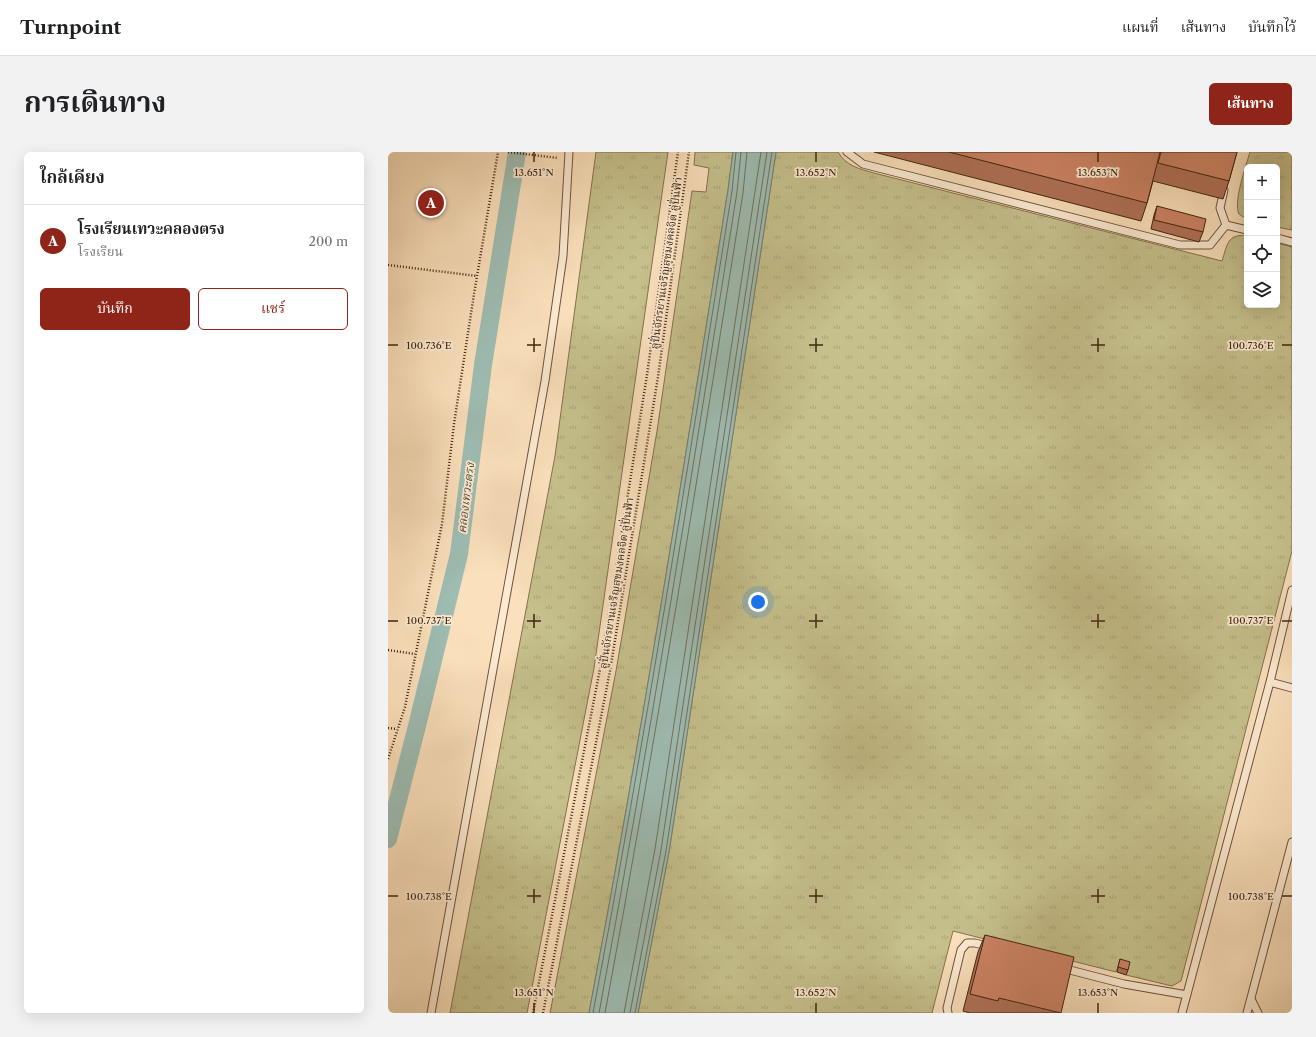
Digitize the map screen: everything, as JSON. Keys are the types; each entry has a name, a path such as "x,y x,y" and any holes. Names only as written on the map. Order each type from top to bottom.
{"lane":[{"path":"431,1013 545,381 564,256 569,152"},
{"path":"847,152 863,164 1180,245 1210,245 1226,225"},
{"path":"1226,185 1220,208 1226,225"},
{"path":"1226,225 1244,229"},
{"path":"1280,239 1292,242"},
{"path":"1182,1013 1270,682 1292,590"},
{"path":"1270,682 1292,688"},
{"path":"1247,1013 1292,842"},
{"path":"948,1013 946,1008 962,950 967,943 975,943 997,949"},
{"path":"1056,966 1124,984 1187,995"},
{"path":"1251,999 1258,1013"}],"path":[{"path":"388,759 405,707 442,524 454,424 498,152"},
{"path":"508,152 548,157"},
{"path":"533,1013 600,669 647,376 678,152"},
{"name":"ลู่ปั่นจักรยานเจริญสุขมงคลจิต ลู่ปั่นฟ้า","path":"543,1013 610,671 658,377 689,152"},
{"path":"388,265 477,276"},
{"path":"388,650 415,654"},
{"path":"388,728 397,729"}],"green space":[{"path":"596,152 668,152 594,668 527,1013 450,1013 555,456"},
{"path":"695,152 733,152 662,602 589,1013 550,1013 616,671 657,431 692,191 706,192 709,168 694,165"},
{"path":"776,152 838,152 849,164 869,172 1222,261 1229,242 1235,237 1244,236 1244,308 1280,308 1280,244 1292,247 1292,551 1181,981 1172,986 1126,975 1128,967 1119,964 1116,972 953,931 932,1013 638,1013 669,852"},
{"path":"1250,152 1292,152 1292,230 1280,228 1280,164 1246,164"},
{"path":"1244,172 1244,217 1239,214 1238,208 1239,193"}],"water":[{"path":"733,152 776,152 669,852 638,1013 589,1013 662,602"}],"building":[{"path":"949,152 1160,152 1147,203"},
{"path":"1161,152 1237,152 1229,181 1158,163"},
{"path":"1157,206 1206,219 1203,232 1154,220"},
{"path":"985,935 1074,957 1061,1013 999,998 998,1001 970,994"},
{"path":"1120,959 1130,962 1128,970 1118,967"}],"waterway":[{"name":"คลองเทวะตรง","path":"388,839 459,554 483,365 517,152"}],"place":[{"name":"โรงเรียนเทวะคลองตรง","path":"431,203"}]}
